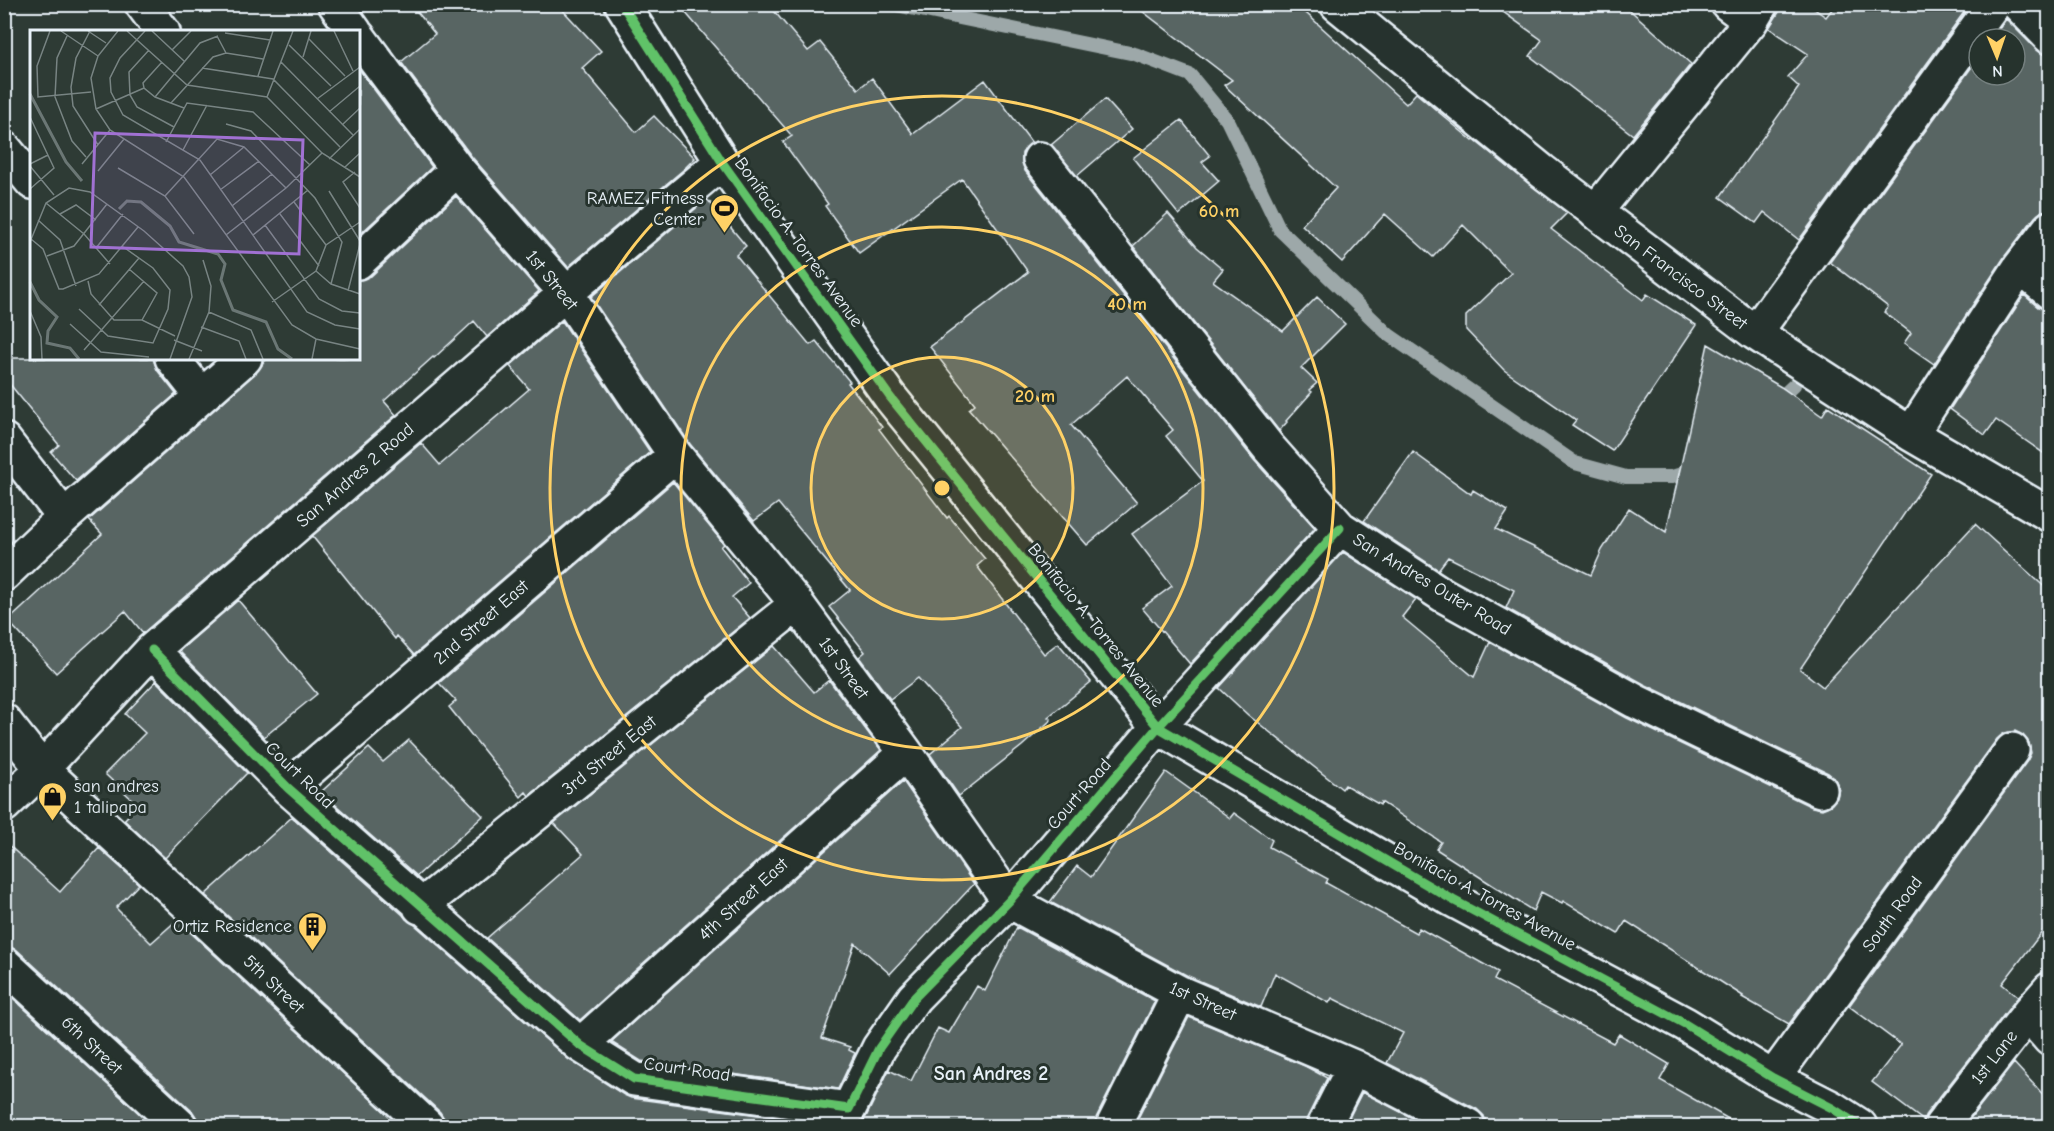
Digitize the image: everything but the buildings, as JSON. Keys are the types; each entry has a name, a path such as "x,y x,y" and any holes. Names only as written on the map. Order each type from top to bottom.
{"street":[{"path":"142,4 162,30"},
{"path":"335,4 354,30"},
{"name":"Bonifacio A. Torres Avenue","path":"622,4 722,162 890,397 1158,727 1453,900 1685,1024 1773,1078 1832,1108 1860,1126"},
{"name":"San Francisco Street","path":"1337,4 1595,212 1755,333 1911,434 2049,514"},
{"path":"1755,333 1994,4"},
{"path":"2018,4 2049,37"},
{"path":"1595,212 1747,10"},
{"name":"1st Street","path":"360,39 456,169 566,293 675,455 797,604 906,753 1009,901 1180,993 1354,1067 1468,1126"},
{"path":"4,148 30,180"},
{"name":"San Andres Outer Road","path":"1040,159 1269,448 1340,528 1443,595 1635,701 1820,790"},
{"name":"San Andres 2 Road","path":"4,805 42,769 152,650 566,293 722,162"},
{"path":"360,260 456,169"},
{"path":"1911,434 2020,267 2049,228"},
{"path":"2020,267 2049,292"},
{"path":"174,360 201,395"},
{"path":"4,574 64,517 243,360"},
{"path":"4,440 64,517"},
{"name":"2nd Street East","path":"288,788 675,455"},
{"name":"Court Road","path":"152,650 288,788 420,907 579,1045 634,1079 849,1109 879,1048 914,998 1009,901 1158,727 1340,528"},
{"name":"3rd Street East","path":"420,907 797,604"},
{"name":"5th Street","path":"4,721 42,769 427,1126"},
{"name":"South Road","path":"1773,1078 2012,750"},
{"name":"4th Street East","path":"579,1045 906,753"},
{"name":"6th Street","path":"4,964 180,1126"},
{"name":"1st Lane","path":"1941,1126 2049,990"},
{"path":"1113,1126 1180,993"},
{"path":"2028,1014 2049,1039"},
{"path":"1324,1126 1354,1067"}],"waterway":[{"path":"891,4 1135,54 1190,75 1227,120 1280,230 1389,335 1575,463 1626,477 1672,477 1695,470"},
{"path":"1775,403 1794,385"}],"cycle path":[{"path":"622,4 722,162 890,397 1158,727 1453,900 1685,1024 1773,1078 1832,1108 1860,1126"},
{"path":"152,650 288,788 580,1045 634,1079 849,1109 879,1048 914,998 1009,901 1158,727 1340,528"}],"place":[{"name":"RAMEZ Fitness Center","path":"725,234"},
{"name":"san andres 1 talipapa","path":"53,822"},
{"name":"Ortiz Residence","path":"313,952"}],"district":[{"name":"San Andres 2","path":"991,1073"}]}
